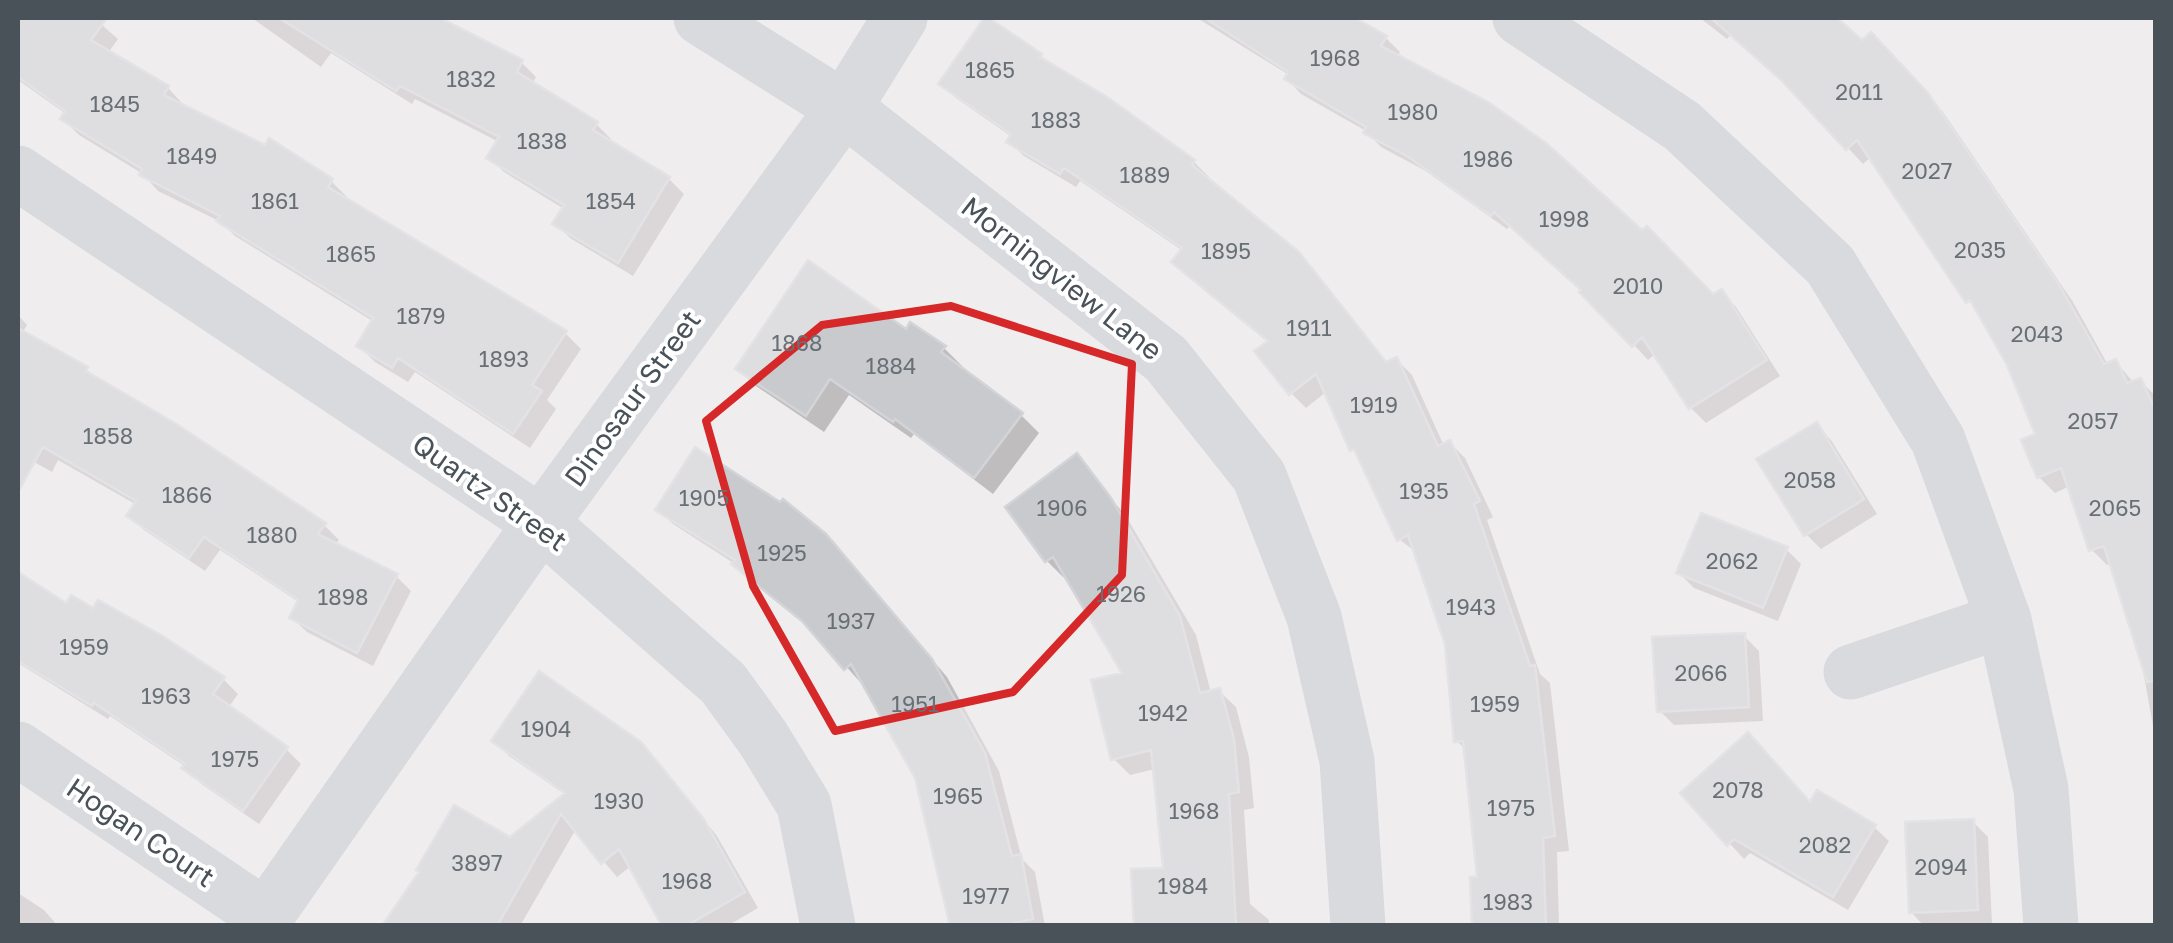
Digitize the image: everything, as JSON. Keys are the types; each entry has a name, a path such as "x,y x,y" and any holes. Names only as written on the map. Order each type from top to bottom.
{"street":[{"name":"Morningview Lane","path":"701,18 844,108 1166,358 1260,476 1314,617 1347,760 1358,926"},
{"name":"Dinosaur Street","path":"262,921 542,523 844,108 900,18"},
{"path":"1520,18 1682,126 1830,265 1938,440 2004,620 2042,789 2051,926"},
{"name":"Quartz Street","path":"18,173 542,523 723,683 804,804 828,926"},
{"path":"1850,672 2004,620"},
{"name":"Hogan Court","path":"18,749 262,921"}],"highlighted area":[{"path":"951,306 1132,364 1122,575 1013,692 835,731 753,586 706,421 822,325"}],"building":[{"path":"18,18 107,18 91,40 169,86 164,95 265,145 269,138 333,179 328,187 567,331 532,385 542,391 513,434 398,358 392,368 356,346 373,318 216,221 220,216 139,175 142,169 60,119 65,111 18,77"},
{"path":"279,18 440,18 523,60 517,72 598,122 593,130 670,177 618,263 552,224 564,205 486,158 499,137 400,86 396,91"},
{"path":"984,18 1107,97 1195,160 1192,165 1299,252 1386,362 1397,357 1438,446 1450,440 1480,501 1474,504 1530,666 1535,665 1555,836 1543,838 1546,926 1472,926 1470,877 1477,877 1463,741 1454,742 1445,644 1408,535 1397,541 1354,449 1350,451 1316,374 1289,395 1254,351 1268,341 1171,262 1182,248 1064,168 1060,174 1006,142 1011,134 938,84"},
{"path":"1205,18 1355,18 1387,36 1381,46 1488,102 1546,143 1642,230 1647,226 1713,294 1722,289 1767,360 1689,409 1642,337 1632,347 1581,290 1494,212 1491,216 1407,156 1363,133 1366,127 1284,79 1288,72"},
{"path":"1711,18 1837,18 1862,40 1871,32 1928,93 2058,283 2104,364 2116,359 2127,383 2141,378 2156,412 2156,681 2147,682 2104,546 2089,551 2061,468 2037,478 2021,440 2035,434 2007,365 1970,300 1966,303 1857,140 1846,150 1781,80"},
{"path":"808,260 906,329 910,322 946,346 941,352 1023,413 974,478 895,419 893,422 830,379 806,416 735,369"},
{"path":"18,328 88,367 86,371 173,422 326,523 318,534 398,574 357,653 289,618 298,600 204,537 189,558 126,516 136,501 43,447 18,492"},
{"path":"1817,422 1864,499 1804,536 1756,459"},
{"path":"695,447 780,502 783,499 826,534 932,659 985,753 1012,856 1021,854 1033,919 1002,926 950,926 915,778 851,664 844,670 802,621 731,564 735,560 655,510"},
{"path":"1077,453 1111,498 1180,616 1200,693 1220,688 1234,739 1239,792 1229,794 1236,926 1134,926 1131,869 1163,868 1151,750 1111,760 1091,680 1122,673 1053,557 1045,562 1005,507"},
{"path":"1701,513 1788,547 1763,608 1676,573"},
{"path":"18,572 66,603 71,595 93,608 98,600 225,677 213,694 288,747 243,811 181,768 185,764 94,703 92,706 18,661"},
{"path":"1745,633 1749,707 1657,712 1652,637"},
{"path":"539,671 641,742 703,818 745,892 686,926 662,926 619,849 601,864 561,814 497,926 382,926 419,872 416,870 454,805 510,837 565,793 491,741"},
{"path":"1748,732 1810,802 1817,790 1876,825 1833,897 1734,839 1727,846 1680,793"},
{"path":"1974,819 1978,910 1909,913 1905,822"}]}
